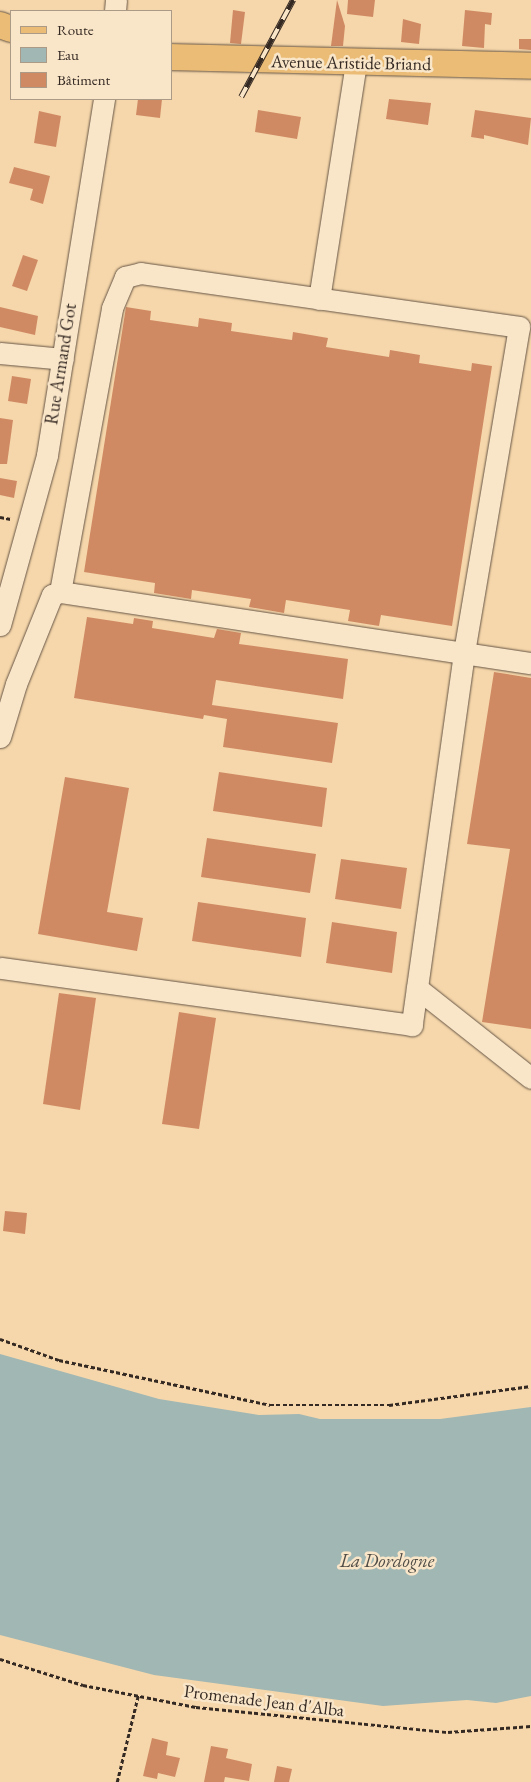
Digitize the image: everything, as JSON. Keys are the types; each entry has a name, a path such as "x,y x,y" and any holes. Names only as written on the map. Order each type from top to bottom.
{"main road":[{"name":"Avenue Aristide Briand","path":"172,57 531,66"}],"street":[{"path":"319,299 356,62"},
{"name":"Rue Armand Got","path":"0,625 43,472 104,100"},
{"path":"0,968 412,1025 464,653 519,327 141,273 125,277 112,308 60,592"},
{"path":"0,353 63,359"},
{"path":"0,737 16,684 52,595 60,592 531,663"},
{"path":"417,988 531,1078"}],"path":[{"path":"0,1339 59,1360 270,1404 389,1405 531,1386"},
{"name":"Promenade Jean d'Alba","path":"0,1660 83,1685 196,1707 367,1726 448,1732 531,1726"},
{"path":"117,1782 138,1696"}],"water":[{"name":"La Dordogne","path":"0,1354 159,1399 259,1415 299,1414 320,1419 440,1419 531,1407 531,1696 496,1703 467,1700 383,1706 154,1675 0,1635"}],"building":[{"path":"337,0 345,26 343,46 331,46"},
{"path":"348,0 375,0 373,17 347,14"},
{"path":"233,10 245,12 241,44 230,43"},
{"path":"465,10 492,13 491,25 485,24 484,48 462,46"},
{"path":"403,19 421,24 419,44 401,42"},
{"path":"519,39 531,39 531,50 519,49"},
{"path":"389,99 431,103 428,125 386,119"},
{"path":"138,100 162,100 160,118 136,115"},
{"path":"258,110 301,117 297,139 255,132"},
{"path":"475,110 531,118 528,145 484,135 484,139 471,137"},
{"path":"39,111 61,116 56,147 34,143"},
{"path":"14,167 50,176 43,204 30,200 33,189 9,183"},
{"path":"23,255 38,260 27,291 12,286"},
{"path":"0,307 38,316 35,335 0,327"},
{"path":"126,307 151,311 150,320 198,327 199,318 232,323 231,331 292,340 293,332 328,338 326,347 389,357 390,350 420,355 419,363 471,371 472,363 492,366 452,626 381,615 379,626 348,621 350,610 286,600 284,613 249,607 251,599 192,590 191,599 154,593 155,583 84,572"},
{"path":"12,376 31,379 27,404 8,401"},
{"path":"0,418 13,420 7,464 0,464"},
{"path":"0,478 17,481 14,498 0,495"},
{"path":"87,617 133,624 134,618 153,621 152,628 214,638 217,629 241,633 239,644 348,659 343,699 216,680 212,705 338,723 332,763 223,747 227,719 204,715 203,719 74,698"},
{"path":"494,672 531,678 531,1029 482,1022 510,849 467,844"},
{"path":"219,772 327,788 322,827 213,811"},
{"path":"65,777 129,788 107,912 143,918 137,951 38,934"},
{"path":"207,838 316,854 310,893 201,877"},
{"path":"341,859 407,868 401,909 335,899"},
{"path":"198,902 306,918 301,957 192,941"},
{"path":"332,922 397,932 392,973 326,963"},
{"path":"59,993 96,998 80,1110 43,1104"},
{"path":"179,1012 216,1018 199,1129 162,1124"},
{"path":"5,1211 27,1213 25,1234 3,1231"},
{"path":"152,1738 168,1742 166,1755 180,1758 175,1777 158,1773 157,1779 143,1776"},
{"path":"211,1746 228,1749 226,1758 252,1764 249,1781 225,1777 224,1782 204,1782"},
{"path":"277,1766 292,1769 289,1782 274,1782"}],"railway":[{"path":"241,97 293,0"}]}
